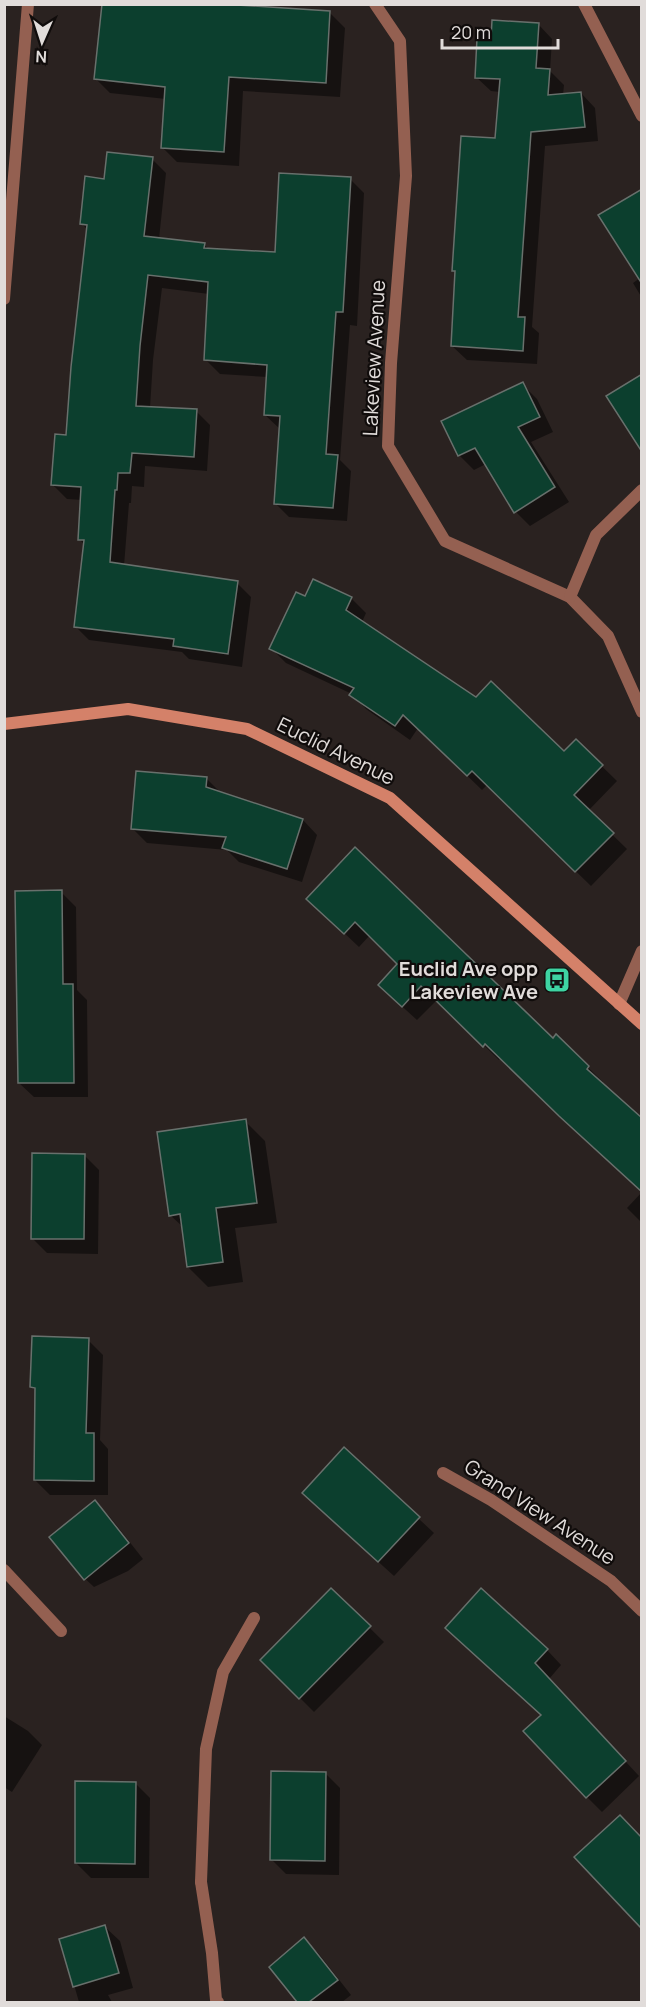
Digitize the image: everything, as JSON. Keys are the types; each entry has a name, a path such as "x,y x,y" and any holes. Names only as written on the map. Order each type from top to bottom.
{"street":[{"path":"4,299 28,4"},
{"name":"Lakeview Avenue","path":"375,4 400,41 406,176 391,363 388,446 445,541 570,597 608,636 642,712"},
{"path":"584,4 642,116"},
{"path":"570,597 596,535 642,490"},
{"name":"Euclid Avenue","path":"4,724 128,709 247,729 390,798 642,1024"},
{"path":"619,1004 642,951"},
{"name":"Grand View Avenue","path":"443,1473 491,1500 611,1581 642,1611"},
{"path":"4,1570 60,1631"},
{"path":"218,2002 201,1882 206,1749 223,1672 254,1618"}],"building":[{"path":"102,4 221,4 330,11 326,83 229,77 224,152 161,148 165,87 94,79"},
{"path":"492,20 539,23 536,68 550,69 548,95 581,92 585,127 531,132 518,317 525,317 523,351 451,346 455,271 452,271 461,136 495,138 500,79 475,78 477,38 491,39"},
{"path":"107,152 153,157 144,236 205,243 204,248 275,252 279,173 351,177 343,312 336,312 326,454 338,455 333,508 274,504 280,416 264,415 267,365 204,360 208,282 148,275 136,406 197,409 194,457 132,453 130,473 118,473 110,562 238,581 228,654 173,646 174,639 74,627 84,540 78,540 81,487 51,485 55,434 66,435 87,225 80,224 85,176 104,179"},
{"path":"642,189 642,284 598,215"},
{"path":"642,374 642,452 606,396"},
{"path":"523,382 540,417 518,427 555,487 514,513 475,448 458,456 441,421"},
{"path":"313,579 352,597 346,610 476,697 491,681 564,751 576,739 603,765 574,795 614,833 575,872 472,771 467,776 403,715 395,726 349,695 354,688 269,649 296,592 305,596"},
{"path":"136,771 207,777 206,787 303,819 287,869 222,848 226,837 131,829"},
{"path":"355,847 553,1038 556,1034 589,1066 587,1069 642,1118 642,1192 485,1044 483,1047 421,986 402,1007 378,985 397,964 355,922 344,934 306,899"},
{"path":"62,890 63,984 73,984 74,1083 18,1083 15,891"},
{"path":"246,1119 257,1203 216,1208 223,1262 187,1267 180,1214 169,1216 157,1132"},
{"path":"32,1153 85,1154 84,1239 31,1239"},
{"path":"32,1336 89,1338 86,1433 94,1433 94,1481 34,1480 35,1388 30,1387"},
{"path":"344,1447 420,1517 378,1562 302,1493"},
{"path":"95,1500 129,1543 84,1580 49,1537"},
{"path":"331,1588 371,1626 299,1699 260,1660"},
{"path":"481,1588 548,1649 535,1663 626,1761 586,1798 523,1731 541,1715 445,1628"},
{"path":"271,1771 326,1772 325,1861 270,1860"},
{"path":"75,1781 136,1782 135,1864 75,1863"},
{"path":"620,1815 642,1838 642,1929 574,1857"},
{"path":"105,1925 119,1973 73,1987 59,1939"},
{"path":"304,1937 338,1980 309,2002 297,2002 269,1967"}],"place":[{"name":"Euclid Ave opp Lakeview Ave","path":"557,980"}]}
